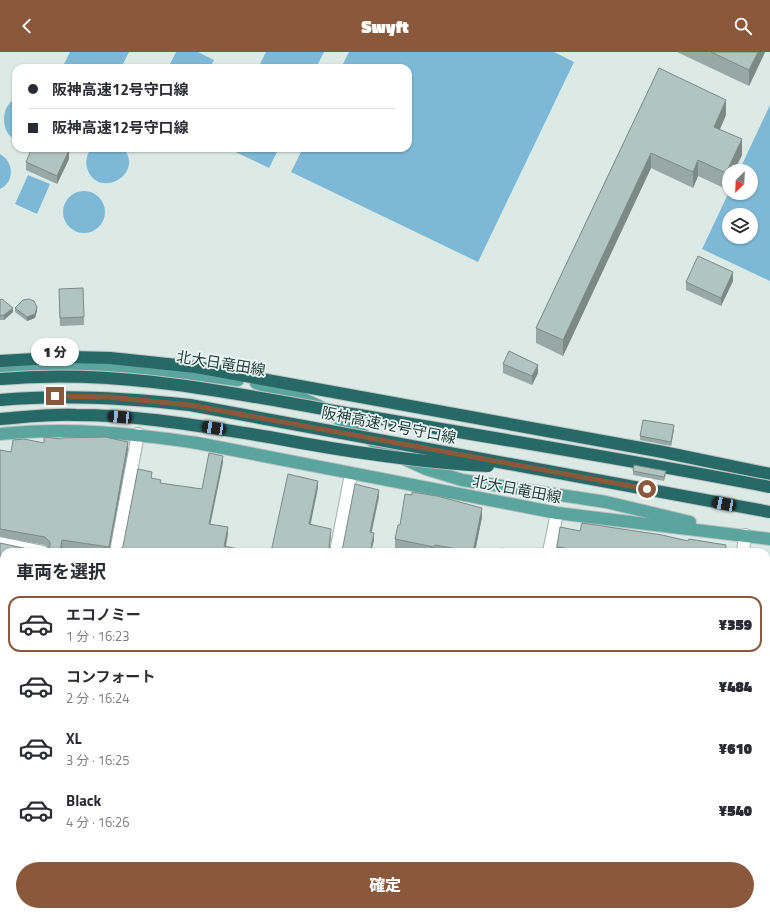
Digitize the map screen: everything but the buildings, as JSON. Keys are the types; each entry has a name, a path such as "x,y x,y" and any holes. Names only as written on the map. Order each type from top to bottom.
{"highway":[{"path":"0,361 69,357 110,358 196,367 663,452 770,474"},
{"name":"阪神高速12号守口線","path":"0,379 26,377 110,377 193,386 660,466 770,487"},
{"name":"阪神高速12号守口線","path":"0,400 69,396 108,397 190,405 770,512"},
{"path":"0,419 77,415 147,419 195,425 346,451 404,459 539,469"}],"main road":[{"name":"北大日竜田線","path":"0,368 25,365 108,366 253,382 297,396 319,406 391,453 426,469 462,480 606,502 745,535"},
{"name":"北大日竜田線","path":"0,434 74,430 138,434 197,443 557,513 770,539"}],"street":[{"path":"117,548 138,434"},
{"path":"337,548 351,474"},
{"path":"550,548 557,513"},
{"path":"743,548 745,535"},
{"path":"0,543 24,548"}],"water":[{"path":"70,52 129,52 123,64 64,64"},
{"path":"176,52 198,52 214,60 212,64 170,64"},
{"path":"266,52 324,52 318,64 260,64"},
{"path":"349,52 554,52 574,62 478,262 291,172 301,152 412,152 412,64 343,64"},
{"path":"11,102 12,138 7,132 4,119 7,107"},
{"path":"770,105 770,281 702,249 725,200 758,200 758,164 742,164"},
{"path":"89,152 125,152 128,158 128,167 124,174 117,180 109,183 100,182 92,178 87,168 86,160"},
{"path":"235,152 277,152 269,168"},
{"path":"0,154 8,162 11,172 8,182 0,189"},
{"path":"28,175 50,184 37,214 15,204"},
{"path":"84,191 99,197 105,212 99,227 84,233 69,227 63,212 69,197"}],"route":[{"path":"55,396 108,397 190,405 647,489"}]}
